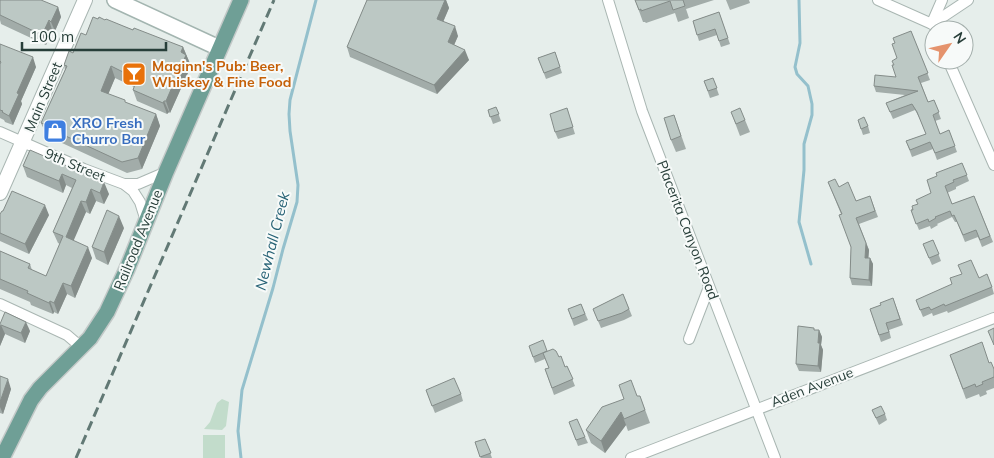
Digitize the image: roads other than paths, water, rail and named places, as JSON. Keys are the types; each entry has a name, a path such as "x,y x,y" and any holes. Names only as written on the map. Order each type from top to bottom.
{"main road":[{"path":"115,0 220,48"},
{"name":"Railroad Avenue","path":"2,458 31,400 40,388 96,330 107,312 128,268 166,172 241,0"}],"street":[{"name":"Main Street","path":"0,193 85,0"},
{"name":"Placerita Canyon Road","path":"608,0 642,111 775,458"},
{"path":"878,0 924,23"},
{"path":"935,20 942,0"},
{"path":"942,20 968,0"},
{"path":"952,70 994,165"},
{"name":"9th Street","path":"0,132 76,166 124,184 133,191 140,202 146,221"},
{"path":"124,184 138,184 166,172"},
{"path":"689,339 709,287"},
{"path":"0,304 66,335 81,347"},
{"name":"Aden Avenue","path":"630,458 994,318"}],"waterway":[{"name":"Newhall Creek","path":"241,458 238,431 242,390 297,202 298,185 290,131 290,100 316,0"},
{"path":"799,0 800,43 795,67 797,74 808,86 812,104 812,115 804,144 804,170 799,222 811,264"}],"railway":[{"path":"76,458 274,0"}],"place":[{"name":"Maginn's Pub: Beer, Whiskey & Fine Food","path":"134,74"},
{"name":"XRO Fresh Churro Bar","path":"55,131"}]}
